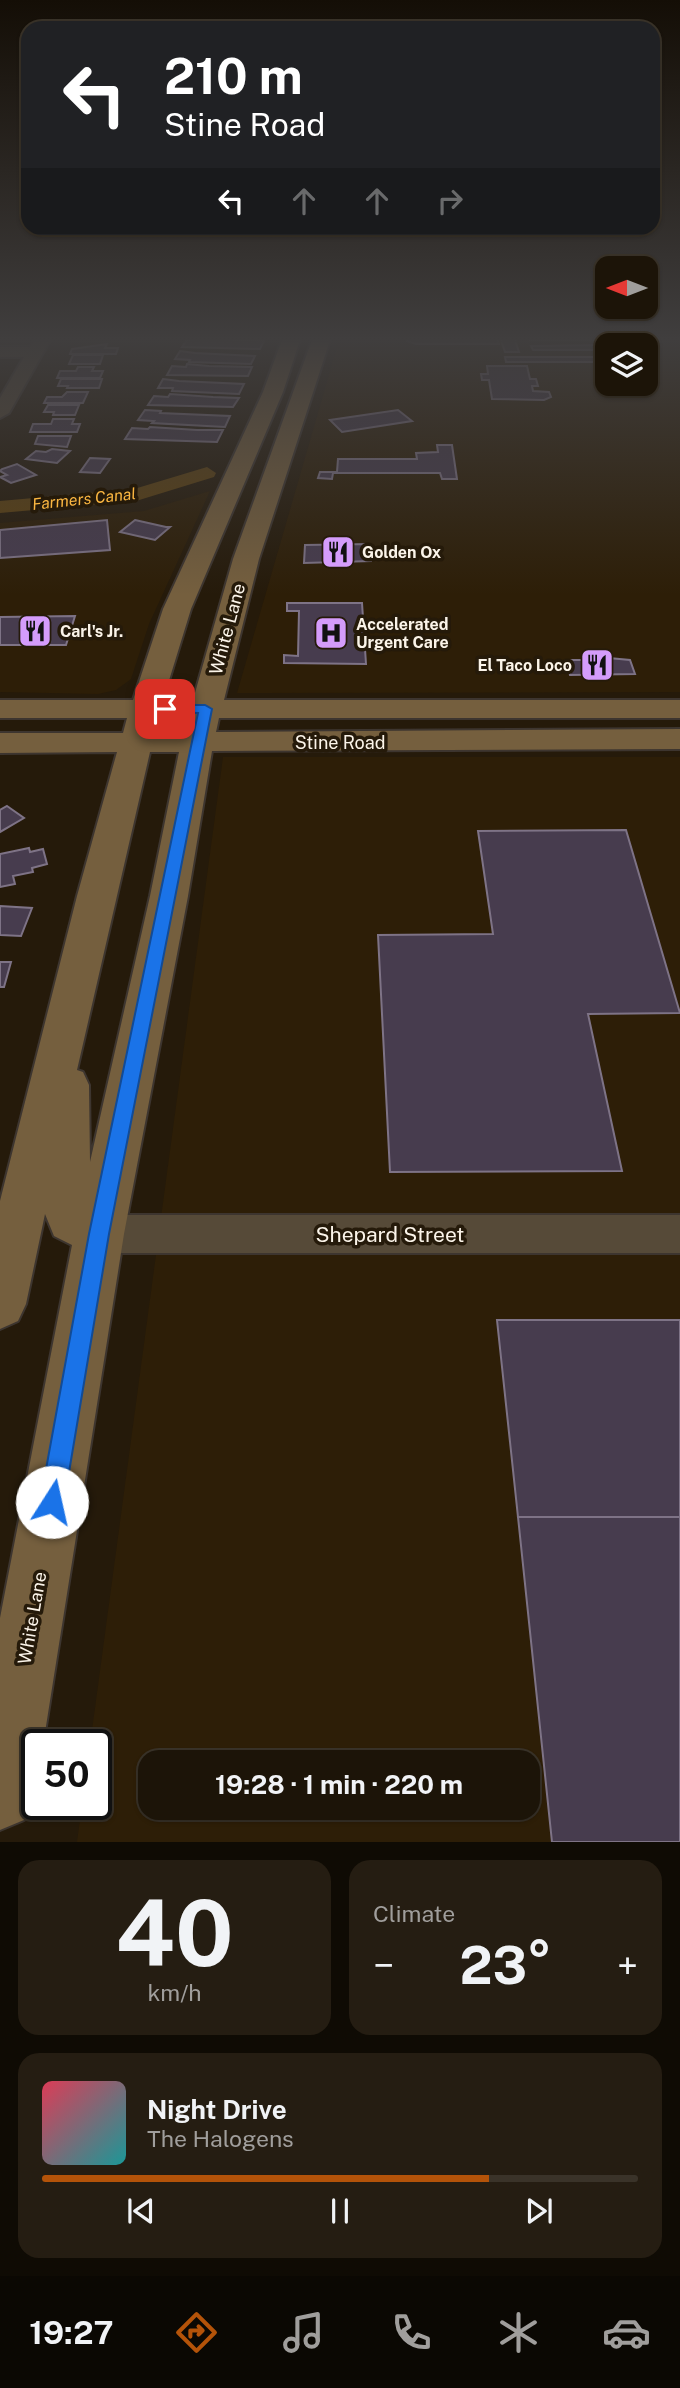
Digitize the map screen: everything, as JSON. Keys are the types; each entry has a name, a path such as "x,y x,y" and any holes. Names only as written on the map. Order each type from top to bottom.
{"main road":[{"name":"White Lane","path":"0,1304 68,1016 145,709 177,609 246,454 264,423"},
{"name":"White Lane","path":"0,1796 99,1234 169,896 201,725 232,606 257,531 287,423"},
{"path":"246,454 257,470 238,519 244,526 257,531"},
{"name":"Stine Road","path":"0,709 145,709 201,725 549,739 680,739"},
{"name":"Stine Road","path":"0,743 135,743 201,725 680,709"},
{"path":"549,739 680,729"},
{"path":"68,1016 66,1201 71,1220 99,1234"}],"street":[{"name":"Shepard Street","path":"99,1234 680,1234"}],"shaded area":[{"path":"315,423 680,423 680,692 237,693"},
{"path":"210,491 149,624 131,679 116,690 98,694 0,692 0,523 144,511"},
{"path":"223,757 680,757 680,1842 77,1842 80,1820 112,1820 112,1729 92,1729"}],"building":[{"path":"152,423 227,423 225,427"},
{"path":"333,423 400,423 342,432"},
{"path":"33,424 80,424 77,432 30,432"},
{"path":"132,428 223,430 217,442 125,439"},
{"path":"38,436 71,436 67,447 35,444"},
{"path":"437,445 452,445 457,479 442,479 440,473 333,473 332,479 318,478 320,472 337,472 338,459 417,459 416,453 438,452"},
{"path":"52,449 70,451 57,463 26,459 36,451 46,452"},
{"path":"90,458 110,459 100,473 80,472"},
{"path":"17,464 36,475 11,483 0,477 7,475 0,471 2,469"},
{"path":"107,520 110,550 0,558 0,530"},
{"path":"135,520 170,527 155,540 120,532"},
{"name":"Golden Ox","path":"370,544 371,561 304,563 305,545"},
{"name":"Accelerated Urgent Care","path":"287,603 362,603 366,664 284,663 284,655 298,656 299,611 287,611"},
{"name":"Carl's Jr.","path":"75,616 66,645 0,645 0,617"},
{"path":"587,656 630,660 635,674 570,675 566,660 588,660"},
{"path":"7,806 24,818 0,832 0,810"},
{"path":"626,830 680,1013 588,1014 622,1171 390,1172 378,935 493,934 478,831"},
{"path":"29,848 30,852 43,849 47,864 32,868 33,872 13,876 15,884 0,887 0,854"},
{"path":"0,906 32,908 21,936 0,935"},
{"path":"0,962 11,962 4,987 0,987"},
{"path":"497,1320 680,1320 680,1517 518,1517"},
{"path":"518,1517 680,1517 680,1842 552,1842"}],"waterway":[{"name":"Farmers Canal","path":"0,507 136,495 207,473"}],"place":[{"name":"Golden Ox","path":"338,552"},
{"name":"Carl's Jr.","path":"35,631"},
{"name":"Accelerated Urgent Care","path":"331,633"},
{"name":"El Taco Loco","path":"597,665"}],"route":[{"path":"52,1502 99,1234 205,709 165,709"}]}
